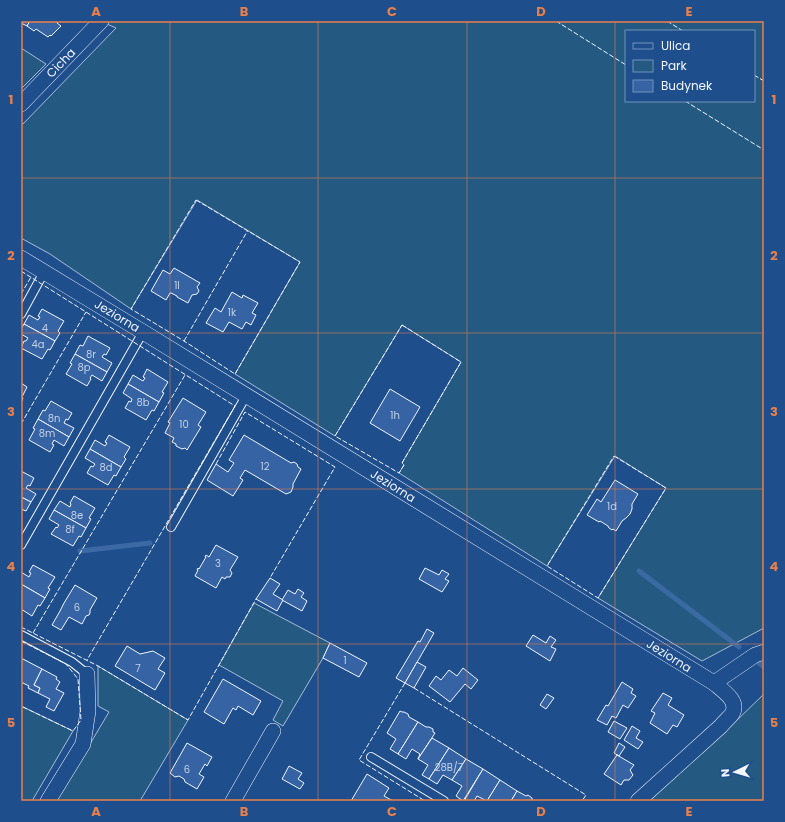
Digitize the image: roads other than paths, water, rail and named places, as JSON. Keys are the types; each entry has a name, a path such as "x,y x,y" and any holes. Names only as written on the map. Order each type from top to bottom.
{"street":[{"name":"Cicha","path":"21,104 94,23"},
{"name":"Jeziorna","path":"21,258 144,332 714,683 729,695 733,704 731,715 638,801"},
{"path":"714,683 755,655 764,652"},
{"path":"48,801 83,744 88,711 87,674"},
{"path":"233,801 273,731"}],"lane":[{"path":"21,314 44,272"},
{"path":"21,545 144,332"},
{"path":"170,527 246,396"},
{"path":"21,635 52,650 72,662 87,674"},
{"path":"371,757 444,801"}],"waterway":[{"path":"80,551 150,543"},
{"path":"639,571 739,647"},
{"path":"759,663 764,667"}]}
